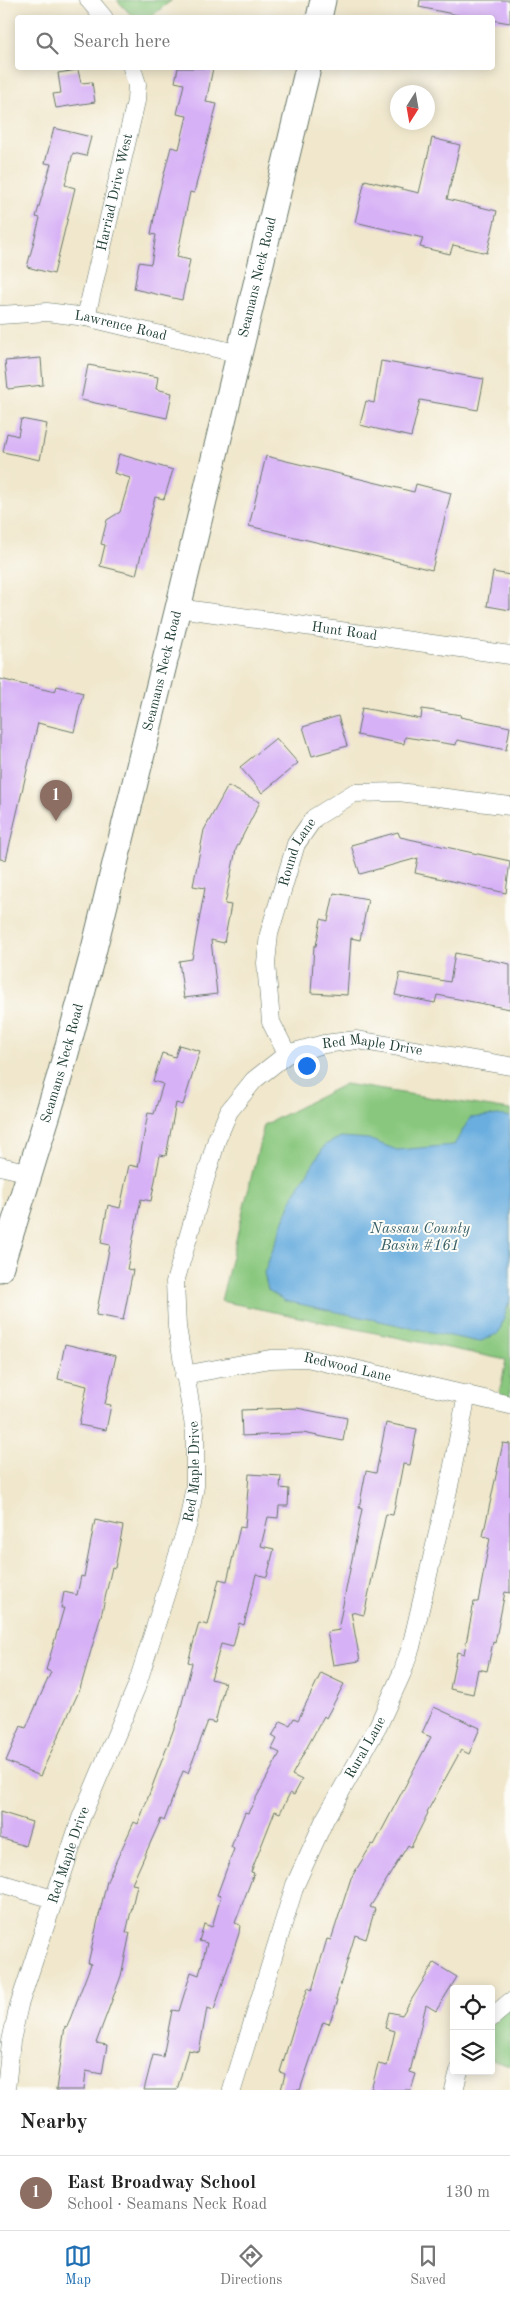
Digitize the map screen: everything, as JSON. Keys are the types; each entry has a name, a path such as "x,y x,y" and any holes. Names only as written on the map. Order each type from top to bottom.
{"main road":[{"path":"320,15 323,0"},
{"name":"Seamans Neck Road","path":"0,1269 60,1075 89,966 240,354 308,70"}],"street":[{"path":"89,0 102,15"},
{"name":"Harriad Drive West","path":"86,318 136,101 137,84 133,70"},
{"name":"Lawrence Road","path":"0,316 47,312 86,318 240,354"},
{"name":"Hunt Road","path":"178,608 510,655"},
{"name":"Round Lane","path":"286,1054 272,1022 266,963 269,934 296,844 314,818 354,794 399,792 510,806"},
{"name":"Red Maple Drive","path":"6,2090 11,2041 19,2005 53,1899 81,1818 136,1688 188,1523 195,1486 196,1432 176,1326 175,1282 217,1139 229,1111 254,1080 286,1054 324,1044 357,1040 510,1066"},
{"path":"0,1166 30,1173"},
{"name":"Redwood Lane","path":"184,1375 270,1359 307,1358 510,1405"},
{"name":"Rural Lane","path":"232,2090 295,1885 325,1819 378,1726 402,1673 411,1647 449,1486 467,1394"},
{"path":"0,1882 53,1899"},
{"path":"495,2015 510,2002"},
{"path":"454,2090 458,2075"}],"green space":[{"path":"117,0 172,0 153,15 131,15"},
{"name":"Nassau County Basin #161","path":"345,1084 510,1110 510,1404 498,1401 506,1360 221,1301 264,1125"},
{"path":"510,2005 510,2066 495,2061 495,2021"}],"water":[{"name":"Nassau County Basin #161","path":"498,1115 510,1117 510,1300 499,1333 479,1342 285,1301 268,1290 264,1273 294,1194 325,1145 341,1137 368,1139 397,1150 454,1145 470,1118"}],"building":[{"path":"420,0 510,0 510,23 495,20 495,15 458,15 419,7"},
{"path":"78,70 81,83 92,82 95,102 56,108 53,94 61,93 58,73"},
{"path":"178,70 213,70 206,102 217,104 194,193 190,192 177,257 190,260 182,300 134,289 139,262 151,264 156,235 151,234 158,197 171,147 179,149 187,116 177,114 184,84 175,82"},
{"path":"54,128 91,137 86,156 73,153 65,185 75,188 54,274 27,267 40,218 36,217 51,164 45,163"},
{"path":"432,138 460,145 447,199 497,211 487,253 453,245 450,254 420,247 423,238 355,222 365,180 419,193"},
{"path":"41,358 43,385 8,389 5,361"},
{"path":"381,361 484,379 478,410 420,400 411,437 360,425 366,401 374,403"},
{"path":"88,365 158,377 156,389 172,393 167,418 81,400"},
{"path":"21,419 47,424 40,460 3,452 7,433 18,436"},
{"path":"119,454 173,470 164,499 155,497 136,575 100,566 105,545 101,544 107,520 120,512 130,478 114,473"},
{"path":"266,456 414,492 416,484 451,493 432,570 249,526"},
{"path":"493,572 510,575 510,610 487,606"},
{"path":"0,679 55,692 57,686 83,693 74,732 38,723 6,860 0,859"},
{"path":"362,708 421,719 422,709 461,715 460,717 510,727 506,750 457,740 456,745 405,737 404,744 357,735"},
{"path":"338,716 347,746 312,756 303,727"},
{"path":"276,738 298,763 262,793 240,767"},
{"path":"228,786 260,802 236,849 225,904 231,905 224,943 211,940 217,994 184,998 179,961 192,959 205,888 193,886 204,830"},
{"path":"398,832 400,837 510,861 506,893 415,873 418,858 360,874 351,845"},
{"path":"334,893 368,899 360,940 351,938 347,995 311,993 314,946 316,946 321,919 328,921"},
{"path":"455,953 510,964 510,1009 437,995 435,1003 395,995 400,973 450,982"},
{"path":"179,1045 200,1051 183,1105 176,1103 166,1156 160,1155 151,1201 141,1199 127,1269 133,1270 123,1320 96,1315 110,1245 101,1243 108,1205 120,1208 129,1165 138,1167 148,1113 154,1114 163,1084 153,1081 162,1053 175,1057"},
{"path":"65,1344 116,1356 105,1404 111,1405 106,1430 79,1425 87,1386 58,1379"},
{"path":"297,1408 347,1418 343,1441 303,1433 242,1436 241,1410"},
{"path":"386,1423 417,1429 410,1465 403,1464 393,1515 386,1514 364,1615 351,1612 360,1661 333,1665 327,1632 340,1630 339,1625 362,1509 359,1508 366,1471 376,1473"},
{"path":"503,1443 510,1444 510,1593 505,1592 495,1643 493,1642 487,1671 478,1669 473,1694 450,1689 457,1652 464,1654 474,1602 478,1602 490,1538 483,1536"},
{"path":"249,1474 281,1476 280,1488 289,1489 288,1506 279,1506 278,1518 268,1517 261,1546 274,1549 267,1577 256,1574 244,1625 239,1623 233,1647 221,1644 211,1679 225,1683 215,1723 208,1721 188,1773 183,1771 164,1821 161,1819 132,1884 137,1885 126,1933 130,1933 121,1976 96,2043 107,2045 102,2074 86,2071 84,2090 56,2090 65,2026 67,2027 91,1964 88,1963 107,1881 134,1822 138,1824 179,1715 192,1663 188,1662 199,1623 208,1625 219,1579 227,1581 240,1527 245,1528"},
{"path":"95,1520 123,1526 115,1568 112,1567 102,1612 80,1689 40,1776 6,1761 21,1726 26,1728 51,1672 46,1670 64,1608 61,1608 64,1592 77,1595 81,1576 84,1577"},
{"path":"321,1673 344,1684 292,1775 302,1780 294,1795 290,1793 280,1813 275,1811 251,1872 254,1873 235,1923 240,1925 239,1933 214,2010 207,2008 199,2052 188,2050 177,2090 144,2090 153,2055 163,2057 172,2010 179,2011 191,1972 199,1975 207,1943 199,1941 204,1924 212,1927 221,1896 217,1895 234,1849 231,1847 245,1812 248,1813 280,1753 272,1749 277,1739 272,1736 281,1721 290,1725 294,1718 298,1720"},
{"path":"434,1707 480,1728 469,1754 461,1750 427,1812 411,1847 408,1845 370,1907 375,1909 366,1939 355,1935 336,1999 338,2000 329,2024 323,2022 300,2090 281,2090 285,2074 280,2072 295,2023 308,1988 312,1990 327,1939 331,1940 351,1878 372,1844 374,1845 431,1737 422,1733"},
{"path":"0,1812 32,1822 25,1846 0,1838"},
{"path":"434,1963 457,1977 452,1985 450,1985 450,1988 436,2011 426,2005 410,2072 416,2074 411,2090 371,2090 378,2064 387,2066 395,2031 385,2028 389,2012 402,2015"}],"place":[{"name":"East Broadway School","path":"56,821"}]}
